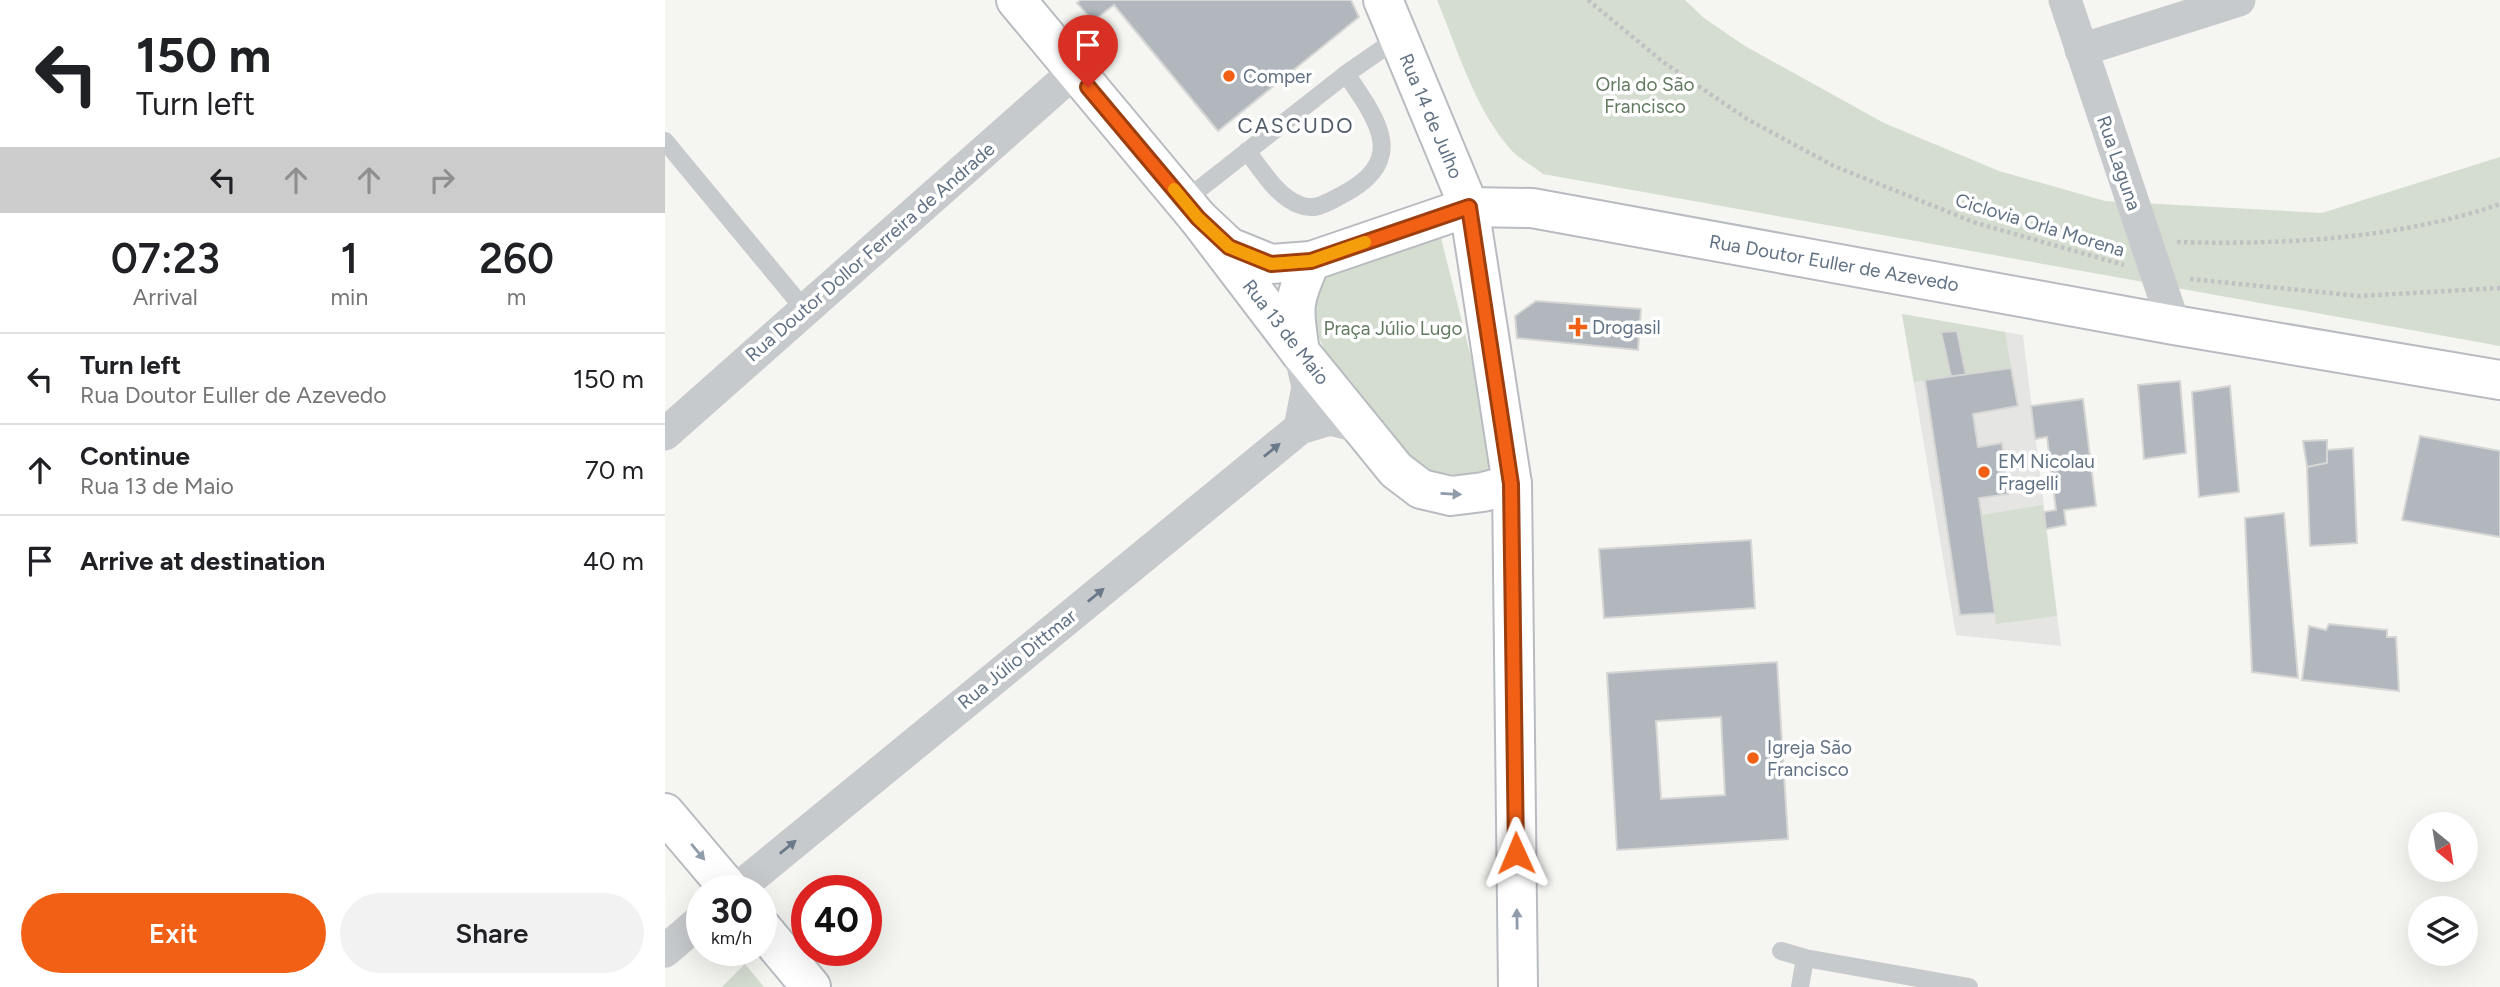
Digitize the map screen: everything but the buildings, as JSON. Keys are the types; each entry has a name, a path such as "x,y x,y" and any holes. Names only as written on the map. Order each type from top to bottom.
{"street":[{"name":"Rua 13 de Maio","path":"1016,0 1191,209 1300,352 1396,470 1421,489 1451,496 1483,492 1511,484"},
{"name":"Rua 14 de Julho","path":"1383,0 1469,207 1511,484 1518,987"},
{"name":"Rua Laguna","path":"2065,0 2173,326"},
{"path":"2081,50 2239,0"},
{"name":"Rua Doutor Dollor Ferreira de Andrade","path":"665,434 1075,71"},
{"name":"Rua Doutor Euller de Azevedo","path":"1191,209 1229,247 1271,264 1311,261 1469,207 1542,210 2173,326 2496,381"},
{"path":"1300,428 1308,387 1293,311 1299,287 1311,261"},
{"name":"Rua Júlio Dittmar","path":"753,875 1300,428 1330,419 1362,427"},
{"path":"665,813 719,875"},
{"path":"665,951 686,933"},
{"path":"777,947 811,987"}],"lane":[{"path":"1191,209 1247,151 1346,74 1398,38"},
{"path":"1247,151 1277,190 1299,205 1317,208 1371,177 1382,158 1380,133 1373,114 1346,74"},
{"path":"665,141 805,310"},
{"path":"1781,951 1805,958 1969,987"},
{"path":"1800,987 1805,958"}],"path":[{"name":"Ciclovia Orla Morena","path":"1588,0 1663,62 1747,118 1834,166 1976,223 2156,274 2359,296 2500,288"},
{"path":"2145,241 2249,244 2350,237 2469,215 2500,204"}],"shaded area":[{"name":"EM Nicolau Fragelli","path":"1902,314 2023,335 2061,646 1956,635"}],"green space":[{"name":"Orla do São Francisco","path":"1437,0 1685,0 1704,18 1745,46 1884,123 1999,171 2105,201 2322,213 2500,157 2500,346 1543,174 1512,151 1488,117 1469,79"},
{"name":"Praça Júlio Lugo","path":"1441,238 1498,465 1471,475 1430,471 1408,460 1326,353 1311,321 1314,299 1326,276"},
{"path":"1902,314 2005,332 2011,368 1914,382"},
{"path":"2043,505 2057,616 1996,624 1982,515"},
{"path":"743,966 747,966 764,987 722,987"}],"slow traffic":[{"path":"1174,189 1198,218 1229,247 1271,264 1311,261 1365,242"}],"place":[{"name":"Comper","path":"1229,76"},
{"name":"Drogasil","path":"1578,327"},
{"name":"EM Nicolau Fragelli","path":"1984,472"},
{"name":"Igreja São Francisco","path":"1753,758"}],"district":[{"name":"CASCUDO","path":"1296,125"}],"route":[{"path":"1088,87 1198,218 1229,247 1271,264 1311,261 1469,207 1511,484 1516,853"}]}
